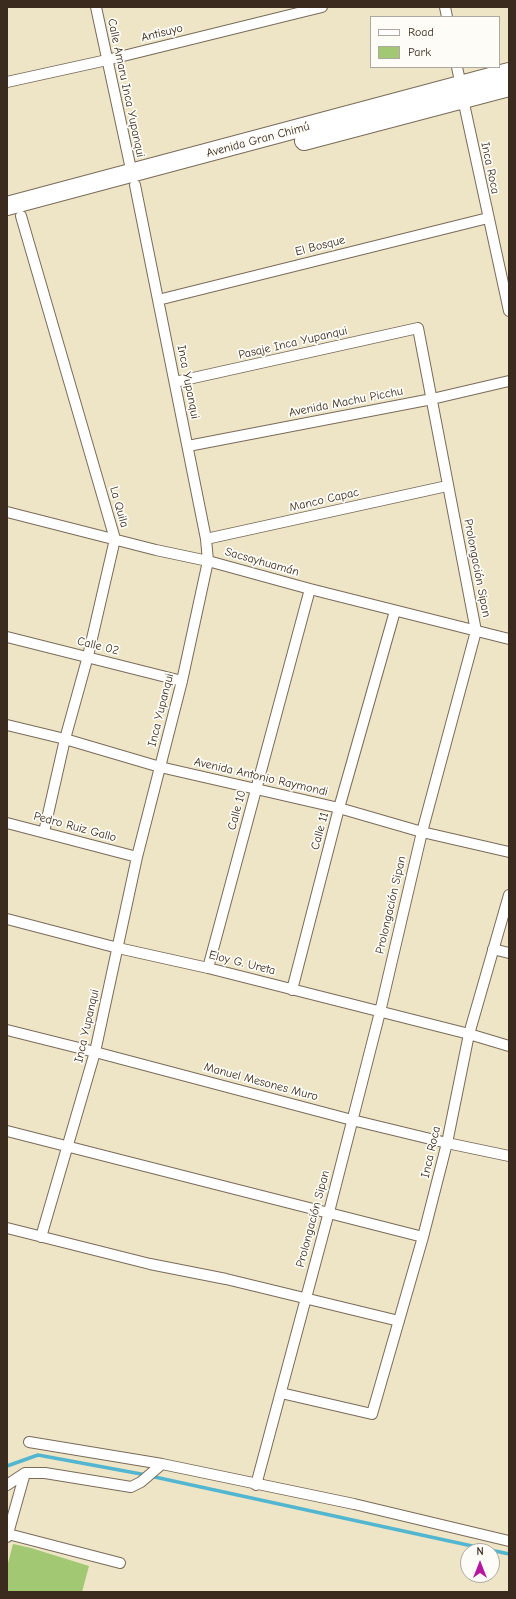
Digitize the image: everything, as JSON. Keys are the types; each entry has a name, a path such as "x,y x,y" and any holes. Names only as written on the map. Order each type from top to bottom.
{"highway":[{"name":"Avenida Gran Chimú","path":"462,93 509,72"},
{"name":"Avenida Gran Chimú","path":"12,214 133,179 462,93 509,87"}],"street":[{"name":"Calle Amaru Inca Yupanqui","path":"96,7 133,179"},
{"name":"Antisuyo","path":"7,82 107,60 322,7"},
{"name":"Inca Roca","path":"457,68 509,311"},
{"name":"Inca Yupanqui","path":"41,1237 95,1052 137,857 182,681 208,561 206,539 188,446 133,179"},
{"name":"La Quila","path":"12,214 115,539 88,656 65,740 44,832"},
{"name":"El Bosque","path":"158,300 488,218"},
{"name":"Pasaje Inca Yupanqui","path":"175,382 418,328"},
{"name":"Prolongación Sipan","path":"256,1485 329,1212 380,1012 422,832 476,631 447,486 418,328"},
{"name":"Avenida Machu Picchu","path":"188,446 432,398 509,381"},
{"name":"Manco Capac","path":"206,539 447,486"},
{"name":"Sacsayhuamán","path":"7,512 208,561 310,589 509,639"},
{"name":"Calle 10","path":"208,968 310,589"},
{"name":"Calle 11","path":"292,990 339,808 395,611"},
{"name":"Calle 02","path":"7,637 88,656 182,681"},
{"name":"Avenida Antonio Raymondi","path":"7,725 160,766 339,808 422,832 509,852"},
{"name":"Pedro Ruiz Gallo","path":"7,823 137,857"},
{"name":"Inca Roca","path":"281,1393 372,1414 423,1237 447,1143 469,1034 509,895"},
{"name":"Eloy G. Ureta","path":"7,919 118,948 208,968 469,1034 509,1046"},
{"path":"493,950 509,953"},
{"name":"Manuel Mesones Muro","path":"7,1030 352,1120 509,1156"},
{"path":"7,1131 68,1148 329,1212 423,1237"},
{"path":"7,1228 150,1264 226,1280 400,1321"},
{"path":"29,1442 162,1464 256,1485 354,1504 509,1542"},
{"path":"7,1485 25,1473 45,1473 131,1487 141,1482 162,1464"},
{"path":"25,1473 7,1536 120,1563"}],"green space":[{"path":"13,1544 89,1566 82,1592 7,1592 7,1567"}],"waterway":[{"path":"7,1466 38,1455 141,1474 509,1554"}]}
